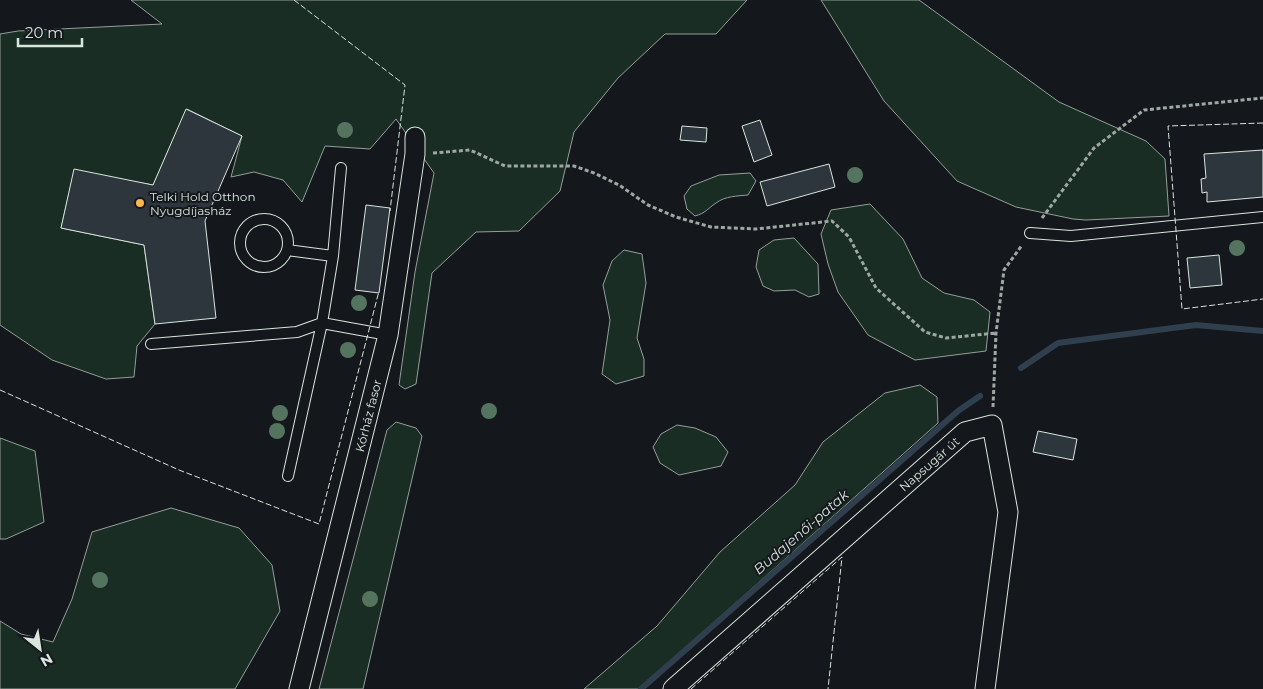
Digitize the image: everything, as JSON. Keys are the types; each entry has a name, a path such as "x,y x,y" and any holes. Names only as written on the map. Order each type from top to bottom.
{"street":[{"name":"Kórház fasor","path":"299,689 388,335 415,145"},
{"name":"Napsugár út","path":"673,689 965,432 992,425"},
{"path":"985,689 1008,512 992,425"}],"lane":[{"path":"288,476 322,323 333,256 340,168"},
{"path":"1030,232 1071,236 1263,217"},
{"path":"266,219 274,221 286,233 288,250 284,257 272,267 256,267 244,258 240,251 240,235 250,223 266,219"},
{"path":"288,250 333,256"},
{"path":"151,344 298,332 322,323 388,335"}],"path":[{"path":"992,425 996,333 1004,270 1030,232 1053,205 1094,148 1144,110 1263,98"},
{"path":"415,145 470,150 504,166 574,166 619,185 648,205 676,217 711,227 756,229 832,221 850,237 876,288 925,332 946,338 996,333"}],"green space":[{"path":"131,0 747,0 716,34 665,34 618,78 574,132 560,191 519,231 476,232 432,273 416,384 405,389 399,385 415,272 434,173 396,119 370,149 325,146 302,202 283,180 254,172 231,177 242,136 187,109 153,185 74,171 61,228 144,245 155,324 137,346 134,377 106,379 52,360 0,325 0,34 18,31 162,24"},
{"path":"821,0 919,0 1059,102 1146,141 1165,159 1169,216 1073,219 1016,207 957,181 884,101"},
{"path":"750,173 756,181 748,195 723,199 695,216 687,209 684,196 691,186 719,175"},
{"path":"870,204 903,239 922,278 944,293 974,300 990,312 986,351 915,360 868,335 838,292 828,264 821,234 831,210"},
{"path":"794,238 818,264 819,294 809,297 795,290 774,291 763,286 756,267 759,250 774,240"},
{"path":"624,250 642,254 646,283 637,338 644,359 644,376 616,384 602,374 610,320 603,285 612,261"},
{"path":"920,385 937,397 938,423 639,689 584,689 657,626 720,552 795,485 823,442 885,393"},
{"path":"396,422 416,428 422,436 363,689 319,689 387,430"},
{"path":"677,425 695,428 716,437 728,452 721,466 679,475 660,463 653,447 661,434"},
{"path":"0,438 35,451 44,522 6,539 0,539"},
{"path":"171,508 239,528 272,565 280,611 235,689 0,689 0,621 21,634 53,642 72,599 92,532"}],"building":[{"name":"Telki Hold Otthon Nyugdíjasház","path":"186,109 242,136 205,221 216,318 155,324 144,245 61,228 74,169 153,185"},
{"path":"760,120 772,155 754,162 742,126"},
{"path":"682,126 707,128 706,142 680,140"},
{"path":"1263,150 1263,197 1207,202 1207,192 1202,193 1201,179 1206,178 1204,154"},
{"path":"829,164 835,187 767,206 760,182"},
{"path":"366,205 390,208 379,293 355,290"},
{"path":"1219,255 1222,285 1190,288 1187,258"},
{"path":"1038,431 1077,439 1073,460 1033,452"}],"waterway":[{"name":"Budajenői-patak","path":"1021,368 1058,343 1196,325 1263,331"},
{"name":"Budajenői-patak","path":"641,689 958,411 980,396"}],"fence":[{"path":"294,0 405,85 390,211"},
{"path":"1263,123 1168,126 1182,309 1263,299"},
{"path":"0,390 179,470 319,524 379,291"},
{"path":"691,689 842,557 828,689"}],"place":[{"name":"Telki Hold Otthon Nyugdíjasház","path":"140,203"}]}
